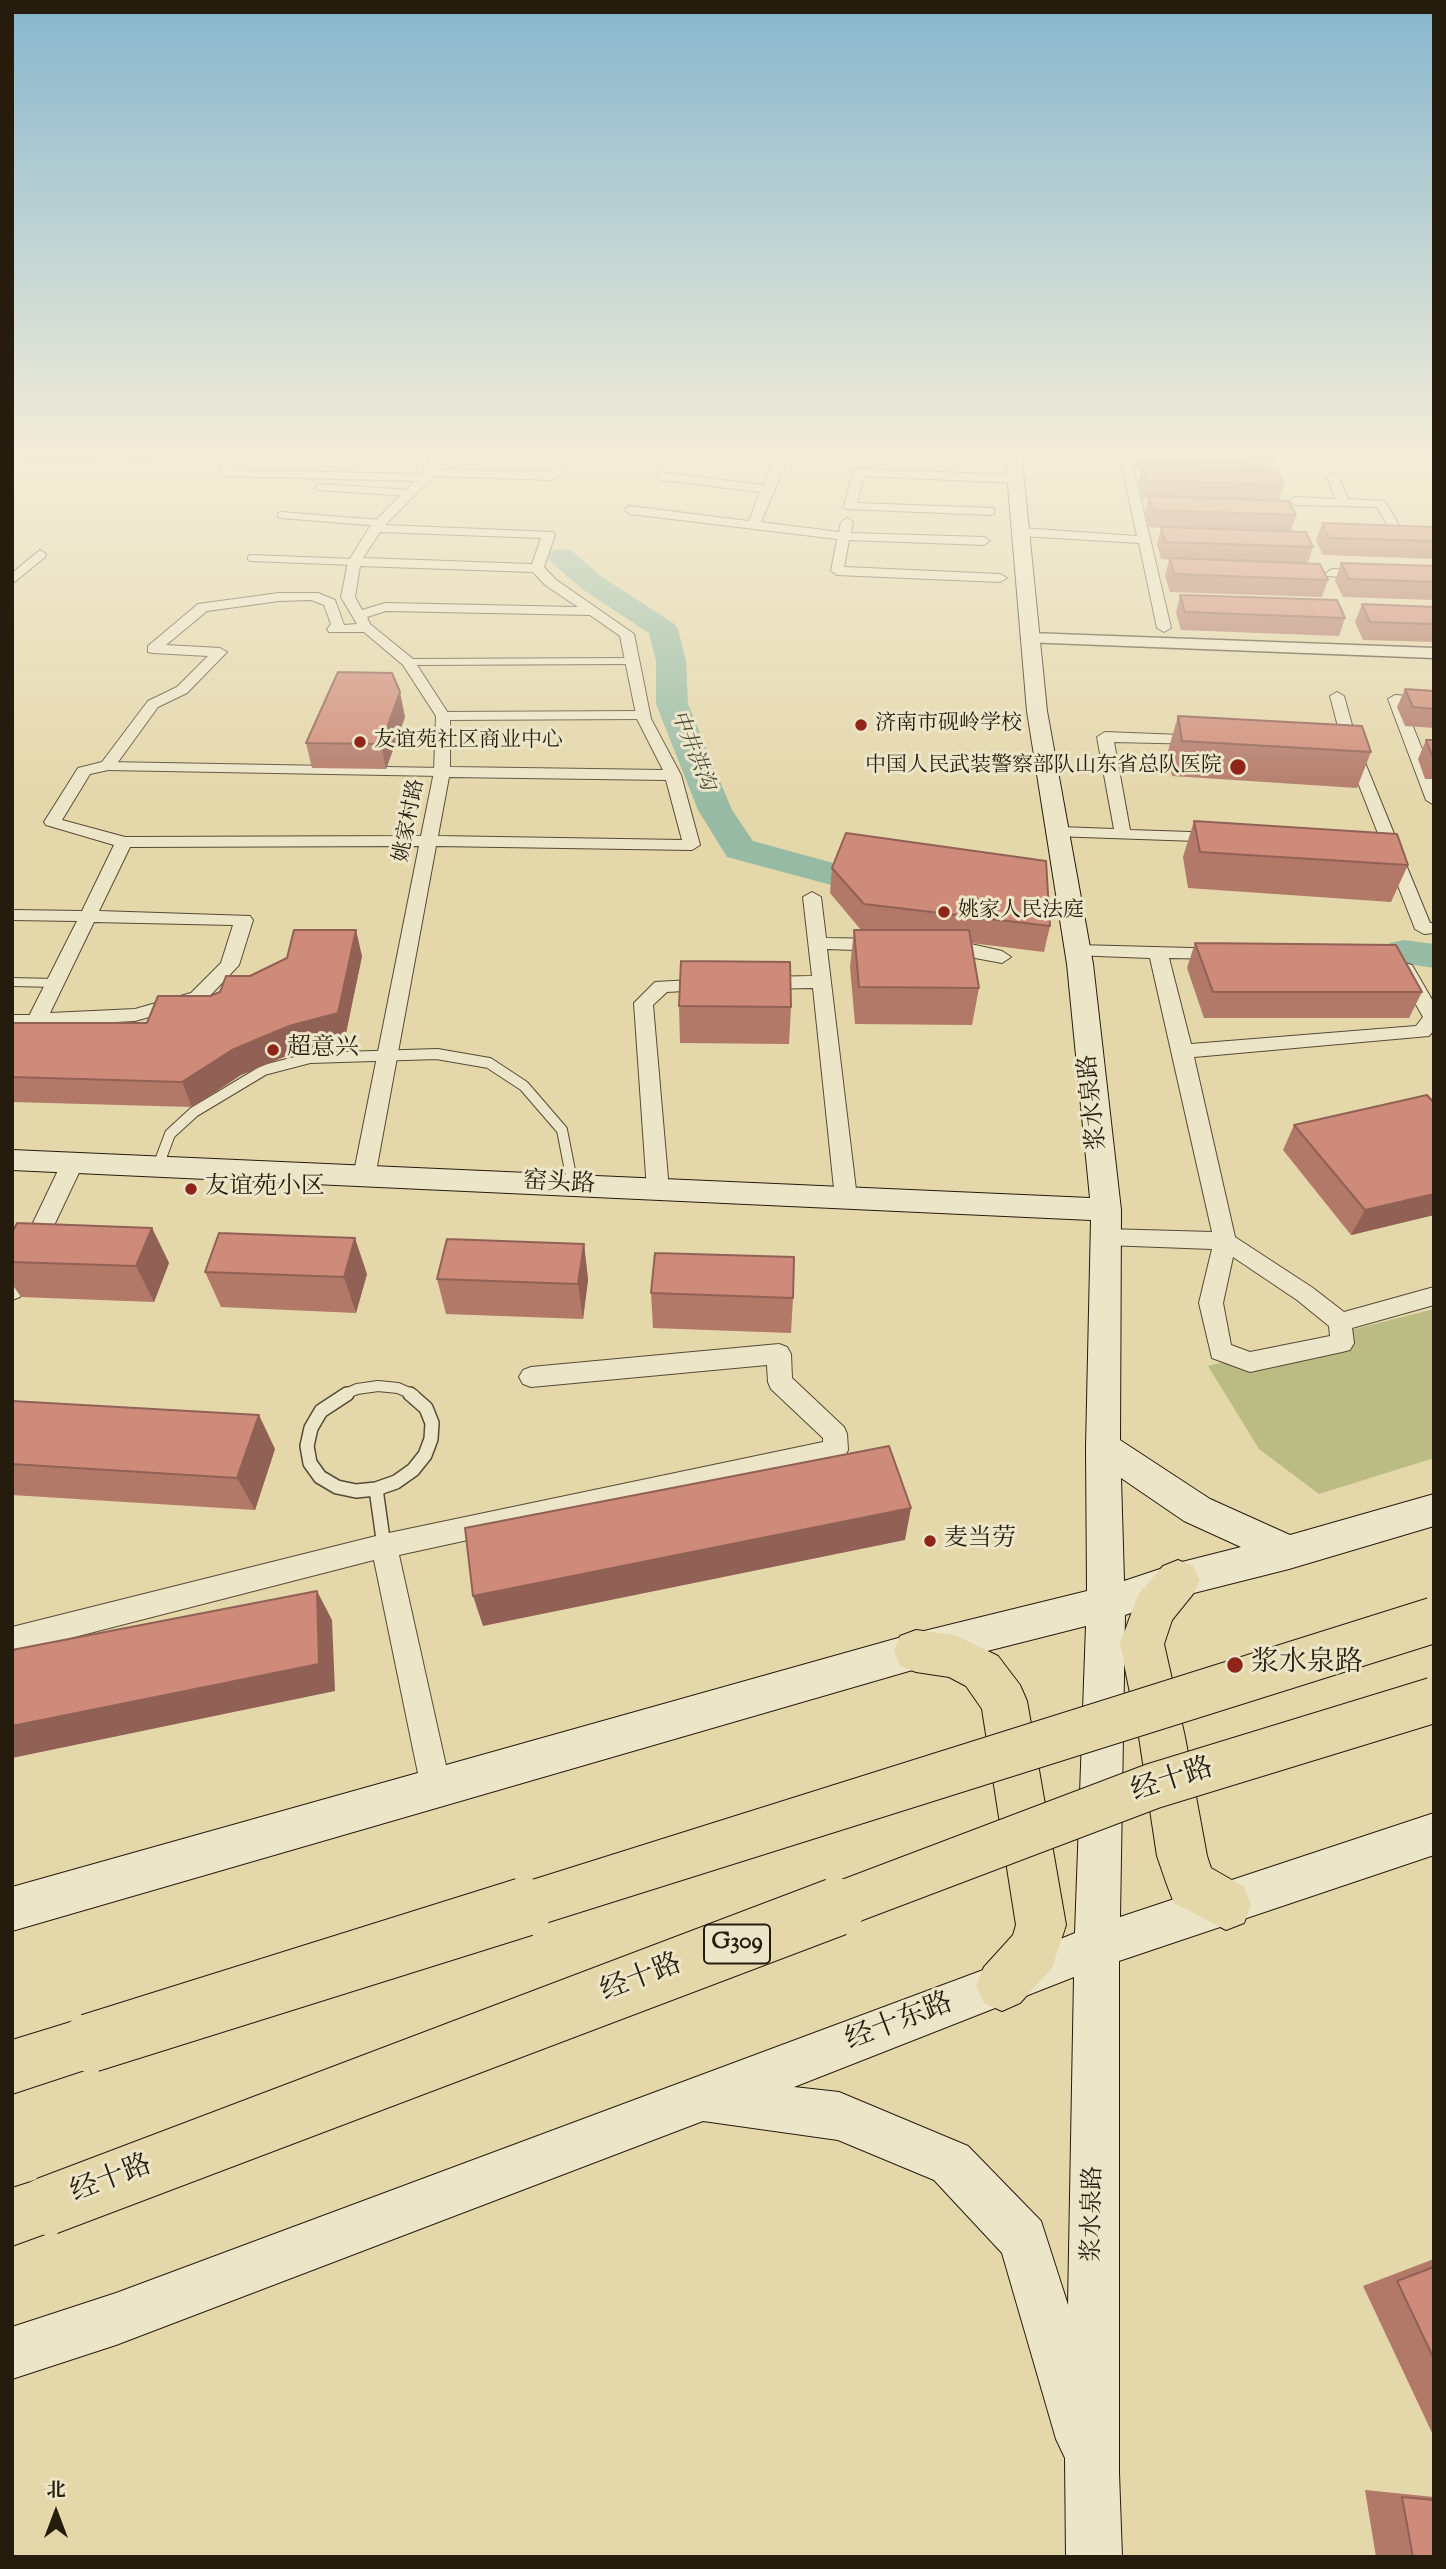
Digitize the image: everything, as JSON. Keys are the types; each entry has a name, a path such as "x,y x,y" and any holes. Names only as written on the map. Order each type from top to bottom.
{"highway":[{"path":"1178,1580 1154,1609 1142,1644 1162,1737 1182,1856 1192,1885 1226,1905"},
{"path":"12,2067 1434,1620"},
{"path":"916,1651 955,1656 982,1671 1004,1701 1041,1925 1034,1950 1002,1985"},
{"name":"经十路","path":"29,2212 1153,1786 1434,1700"}],"main road":[{"name":"浆水泉路","path":"1025,570 1037,711 1078,951 1106,1224 1103,1447 1106,1604 1097,1947 1092,2473 1094,2557"},
{"name":"窑头路","path":"12,1160 846,1198 1106,1224"},
{"path":"1103,1447 1197,1510 1289,1552"},
{"path":"12,1909 916,1651 1106,1604 1178,1580 1289,1552 1434,1510"},
{"path":"1097,1947 1434,1834"},
{"name":"经十东路","path":"702,2099 1097,1947"},
{"path":"12,2353 116,2319 702,2099 839,2116 951,2163 1023,2239 1092,2473"}],"street":[{"path":"353,570 348,597 363,621 408,662 443,716"},
{"path":"539,570 550,582 594,611 627,634 643,715 673,775 692,845 428,841 124,842 52,822 84,771 107,766 153,704 182,690 220,652 153,649 203,607 313,596 330,603 338,624 334,629 363,621 384,607 594,611"},
{"path":"837,570 837,572 1000,578"},
{"path":"1158,570 1166,606 1164,628"},
{"path":"1332,573 1383,575"},
{"path":"1030,638 1434,653"},
{"path":"1337,696 1343,742 1389,841 1424,929 1434,929"},
{"path":"1434,702 1395,699 1434,800"},
{"name":"姚家村路","path":"364,1177 442,772 443,716"},
{"path":"1124,835 1105,737 1214,739"},
{"path":"1416,752 1434,754"},
{"path":"442,772 673,775"},
{"path":"1059,832 1236,838"},
{"path":"1347,840 1389,841"},
{"path":"12,915 88,916 244,920 230,965 198,997 135,1014 37,1020 88,916 124,842"},
{"path":"812,897 846,1198"},
{"path":"817,943 896,946"},
{"path":"923,947 962,948 1002,957"},
{"path":"1078,951 1241,953"},
{"path":"1106,1224 1226,1241 1305,1294 1340,1322 1342,1343 1250,1362 1220,1351 1211,1303 1226,1241 1158,952"},
{"path":"1183,1051 1422,1032 1433,1018 1405,969 1393,955"},
{"path":"658,1190 643,1003 662,986 821,982"},
{"path":"12,1291 73,1162"},
{"path":"1340,1322 1434,1296"},
{"path":"12,1640 384,1546 835,1450 835,1434 780,1382 779,1354 531,1377"},
{"path":"384,1546 436,1788"}],"lane":[{"path":"408,662 632,660"},
{"path":"443,716 643,715"},
{"path":"107,766 442,772"},
{"path":"12,982 55,983"},
{"path":"12,1020 37,1020"},
{"path":"158,1166 170,1134 194,1112 264,1070 310,1058 437,1054 489,1063 524,1086 562,1130 573,1186"},
{"path":"378,1386 398,1388 415,1396 426,1408 432,1423 431,1439 425,1455 413,1470 396,1482 376,1489 346,1489 320,1477 310,1463 307,1446 311,1428 329,1405 357,1389 378,1386"},
{"path":"376,1489 384,1546"}],"green space":[{"path":"1434,1309 1434,1458 1319,1494 1259,1449 1208,1366"}],"building":[{"path":"1173,570 1323,570 1328,580 1174,574"},
{"path":"1344,570 1434,570 1434,582 1349,579"},
{"path":"1180,595 1337,600 1345,618 1185,612"},
{"path":"1362,604 1434,607 1434,624 1370,622"},
{"path":"338,672 392,673 400,692 381,744 306,743"},
{"path":"1405,689 1434,691 1434,709 1413,707"},
{"path":"1178,716 1362,726 1371,752 1182,741"},
{"path":"1426,740 1434,740 1434,760"},
{"path":"1194,821 1397,834 1408,865 1200,852"},
{"path":"846,833 1046,861 1050,926 864,904 832,868"},
{"path":"294,930 356,930 338,1013 289,1026 232,1050 182,1082 12,1077 12,1023 147,1023 158,996 210,996 220,992 226,976 250,976 287,958"},
{"path":"854,930 969,930 979,988 859,987"},
{"path":"1195,943 1396,945 1422,992 1213,992"},
{"path":"681,961 790,962 791,1007 679,1006"},
{"path":"1427,1095 1434,1103 1434,1194 1365,1210 1294,1125"},
{"path":"17,1223 152,1228 136,1266 12,1262 12,1233"},
{"path":"219,1233 355,1238 344,1277 205,1272"},
{"path":"447,1239 584,1244 578,1284 437,1279"},
{"path":"655,1253 794,1257 793,1298 651,1293"},
{"path":"12,1401 259,1415 237,1478 12,1464"},
{"path":"889,1446 911,1508 473,1596 465,1528"},
{"path":"317,1591 319,1664 12,1726 12,1650"},
{"path":"1434,2267 1434,2359 1397,2281"},
{"path":"1402,2497 1434,2500 1434,2557 1413,2557"}],"waterway":[{"name":"中井洪沟","path":"577,570 592,583 663,629 671,661 672,704 715,810 740,849 835,875"},
{"name":"中井洪沟","path":"1404,952 1434,956"}],"place":[{"name":"济南市砚岭学校","path":"861,725"},
{"name":"友谊苑社区商业中心","path":"360,742"},
{"name":"中国人民武装警察部队山东省总队医院","path":"1238,767"},
{"name":"姚家人民法庭","path":"944,912"},
{"name":"超意兴","path":"273,1050"},
{"name":"友谊苑小区","path":"191,1189"},
{"name":"麦当劳","path":"930,1541"},
{"name":"浆水泉路","path":"1235,1665"}]}
